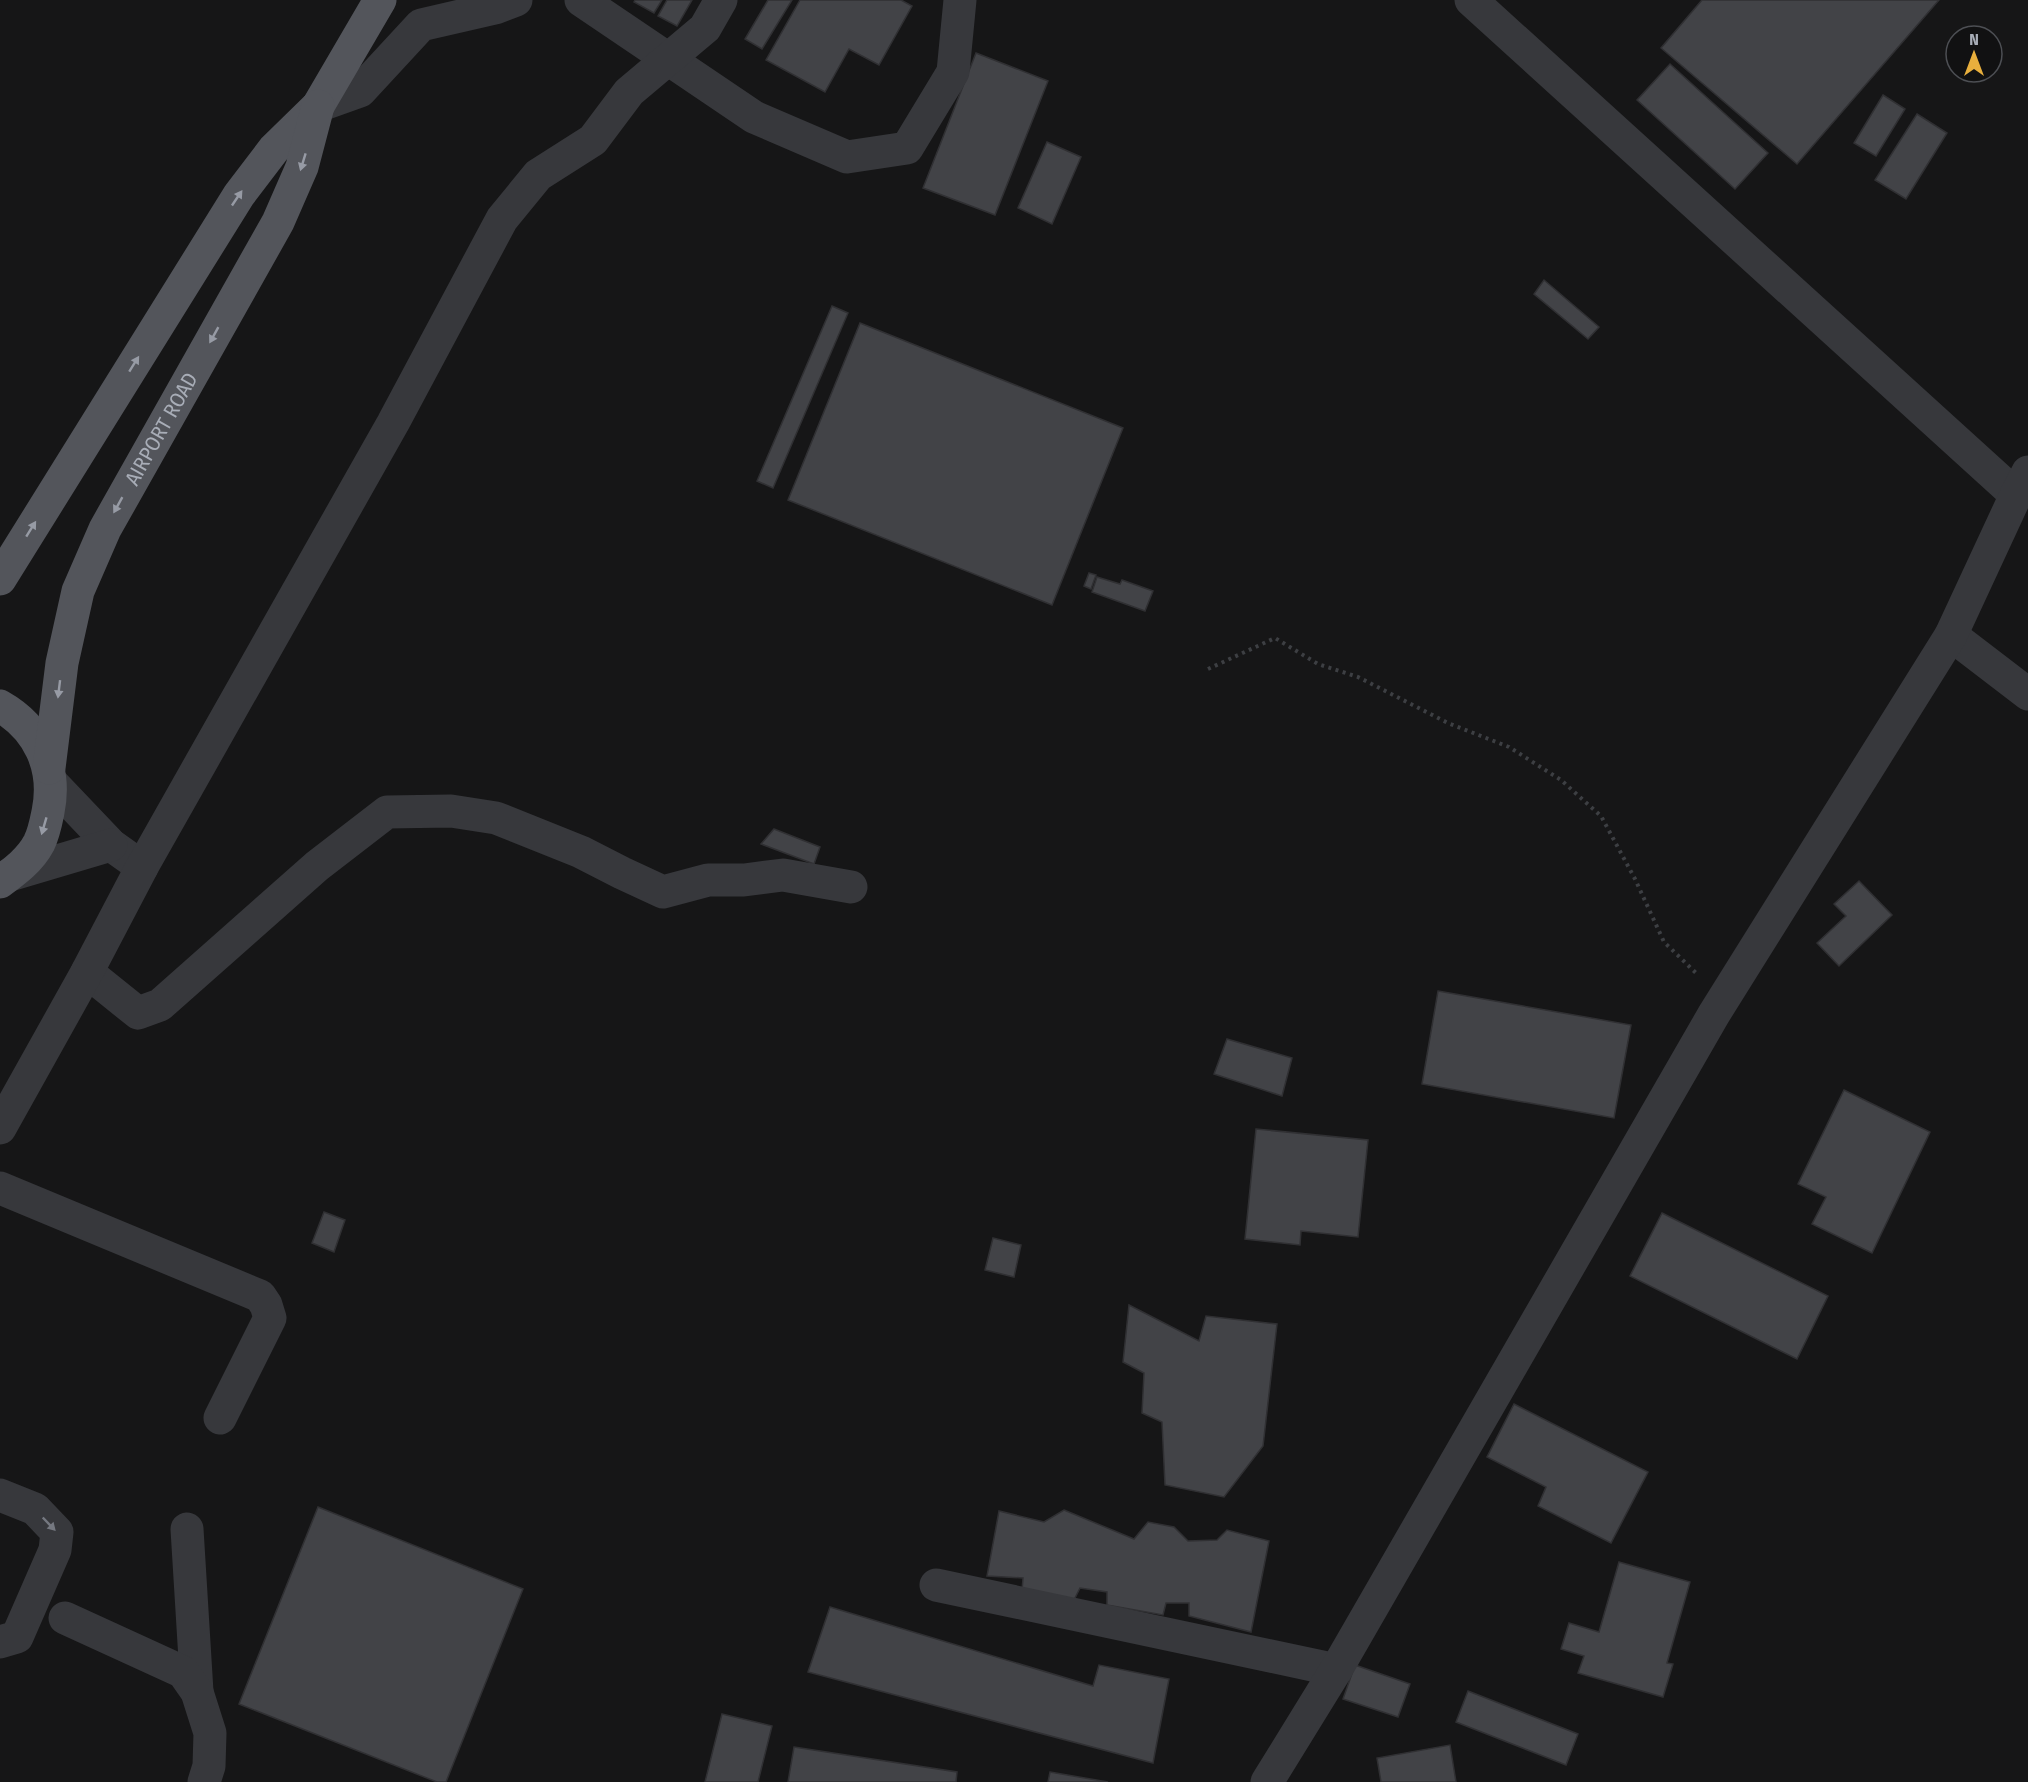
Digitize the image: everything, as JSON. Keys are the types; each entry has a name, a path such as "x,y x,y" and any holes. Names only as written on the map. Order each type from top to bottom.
{"main road":[{"name":"AIRPORT ROAD","path":"0,579 239,195 274,149 318,106 380,0"},
{"name":"AIRPORT ROAD","path":"5,879 23,864 39,843 46,824 62,663 78,591 105,529 278,222 302,167 318,106"},
{"path":"0,706 13,713 29,728 42,747 50,775"}],"street":[{"path":"318,106 360,91 421,26 495,8 516,0"},
{"path":"581,0 754,117 847,157 907,148 953,72 960,0"},
{"path":"0,1128 87,972 142,867 393,423 502,219 538,175 593,140 629,92 705,28 721,0"},
{"path":"1267,1782 1336,1670 1714,1014 1951,635 2022,483 1471,0"},
{"path":"1951,635 2028,694"},
{"path":"50,775 111,845 142,867"},
{"path":"87,972 138,1013 160,1005 317,866 387,812 451,811 496,818 581,852 663,892 708,880 744,880 783,875 851,887"},
{"path":"5,879 111,845"},
{"path":"0,1188 260,1296 270,1318 220,1418"},
{"path":"0,1495 35,1509 57,1532 55,1551 17,1637 0,1642"},
{"path":"187,1529 197,1692 210,1732 209,1766 204,1782"},
{"path":"936,1585 1336,1670"},
{"path":"65,1618 183,1672 197,1692"}],"path":[{"path":"1208,669 1275,638 1318,664 1358,677 1448,723 1509,747 1561,780 1601,816 1635,879 1664,942 1698,976"}],"building":[{"path":"635,0 662,0 654,13 634,2"},
{"path":"667,0 692,0 677,26 658,16"},
{"path":"768,0 792,0 762,49 745,39"},
{"path":"800,0 901,0 912,6 879,65 849,49 825,92 766,60"},
{"path":"1702,0 1939,0 1797,164 1661,48"},
{"path":"976,53 1048,81 995,215 923,188"},
{"path":"1670,64 1768,153 1735,189 1637,100"},
{"path":"1883,95 1905,109 1876,156 1854,143"},
{"path":"1917,114 1947,133 1906,199 1875,180"},
{"path":"1047,142 1081,157 1052,224 1018,208"},
{"path":"1544,280 1599,327 1588,339 1534,294"},
{"path":"832,306 848,313 773,488 757,481"},
{"path":"860,323 1123,428 1052,605 788,500"},
{"path":"1089,573 1096,575 1091,589 1084,586"},
{"path":"1097,577 1120,584 1122,580 1153,591 1145,611 1092,592"},
{"path":"774,829 820,847 814,864 761,844"},
{"path":"1859,881 1892,915 1839,966 1817,943 1846,916 1834,904"},
{"path":"1438,991 1631,1025 1614,1118 1422,1084"},
{"path":"1227,1039 1292,1058 1282,1096 1214,1074"},
{"path":"1844,1090 1930,1132 1872,1253 1812,1224 1826,1197 1798,1184"},
{"path":"1256,1129 1368,1140 1358,1237 1301,1231 1300,1245 1245,1239"},
{"path":"324,1212 345,1220 334,1252 312,1243"},
{"path":"1662,1213 1828,1296 1797,1359 1630,1276"},
{"path":"993,1238 1021,1245 1014,1277 985,1270"},
{"path":"1129,1305 1199,1341 1206,1316 1277,1324 1263,1446 1224,1497 1165,1485 1162,1422 1142,1413 1144,1373 1123,1362"},
{"path":"1514,1404 1648,1472 1611,1543 1538,1506 1546,1487 1487,1457"},
{"path":"318,1507 523,1589 446,1782 437,1782 239,1704"},
{"path":"1064,1510 1134,1539 1148,1522 1174,1527 1188,1541 1217,1540 1227,1530 1269,1541 1251,1632 1189,1616 1189,1603 1166,1603 1163,1615 1107,1605 1107,1592 1080,1588 1072,1604 1022,1591 1023,1578 987,1576 999,1511 1044,1522"},
{"path":"1619,1562 1690,1582 1667,1663 1673,1664 1663,1697 1578,1673 1584,1656 1561,1649 1569,1623 1599,1632"},
{"path":"830,1607 1093,1686 1099,1665 1169,1679 1153,1763 808,1672"},
{"path":"1355,1665 1410,1684 1398,1717 1343,1699"},
{"path":"1468,1691 1578,1734 1566,1765 1456,1722"},
{"path":"722,1714 772,1726 758,1782 705,1782"},
{"path":"1450,1745 1456,1782 1381,1782 1377,1758"},
{"path":"794,1747 957,1772 956,1782 788,1782"},
{"path":"1050,1772 1108,1782 1048,1782"}]}
